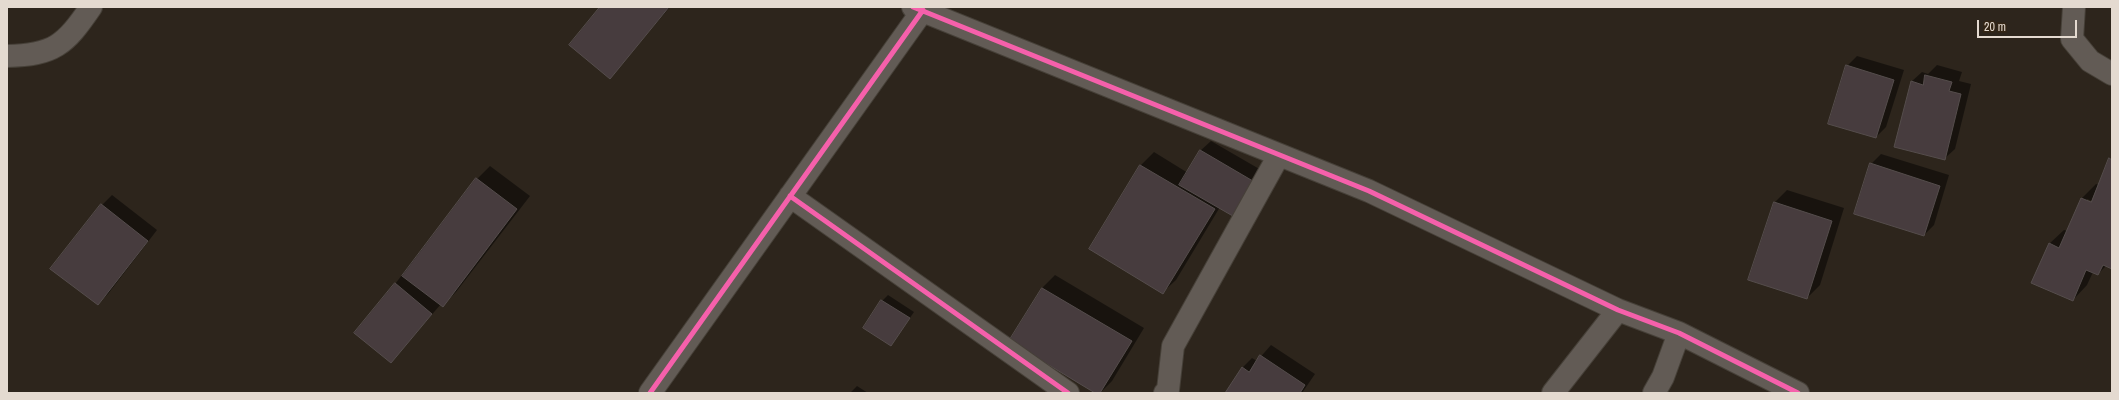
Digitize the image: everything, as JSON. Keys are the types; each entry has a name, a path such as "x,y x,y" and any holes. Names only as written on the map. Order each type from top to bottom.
{"street":[{"path":"7,56 30,56 53,50 74,33 91,7"},
{"path":"2074,7 2072,39 2090,62 2112,74"},
{"path":"650,393 790,196 918,8 1369,191 1618,310 1678,333 1798,393"},
{"path":"1165,393 1168,390 1173,346 1279,155"},
{"path":"790,196 1068,393"},
{"path":"1553,393 1618,310"},
{"path":"1654,393 1663,378 1678,333"}],"building":[{"path":"600,7 669,7 610,79 569,45"},
{"path":"1846,65 1894,80 1876,138 1828,124"},
{"path":"1925,75 1952,82 1949,91 1961,94 1945,160 1894,147 1911,81 1923,85"},
{"path":"1200,150 1258,184 1238,219 1179,185"},
{"path":"2109,158 2112,160 2112,269 2103,265 2098,275 2086,270 2073,301 2031,283 2049,243 2059,248 2081,198 2091,202"},
{"path":"1870,163 1940,186 1924,236 1854,214"},
{"path":"1140,165 1215,209 1163,294 1089,249"},
{"path":"476,178 517,209 443,307 402,276"},
{"path":"1774,202 1832,221 1807,299 1748,280"},
{"path":"101,204 148,241 98,305 50,269"},
{"path":"395,283 432,314 391,363 354,333"},
{"path":"1042,288 1132,341 1100,393 1095,393 1009,341"},
{"path":"881,300 910,318 891,346 863,328"},
{"path":"1260,355 1305,385 1300,393 1225,393 1242,367 1249,372"}],"cycle path":[{"path":"913,7 1369,191 1618,310 1679,333 1798,393"},
{"path":"650,393 923,10"},
{"path":"790,196 1068,393"}]}
